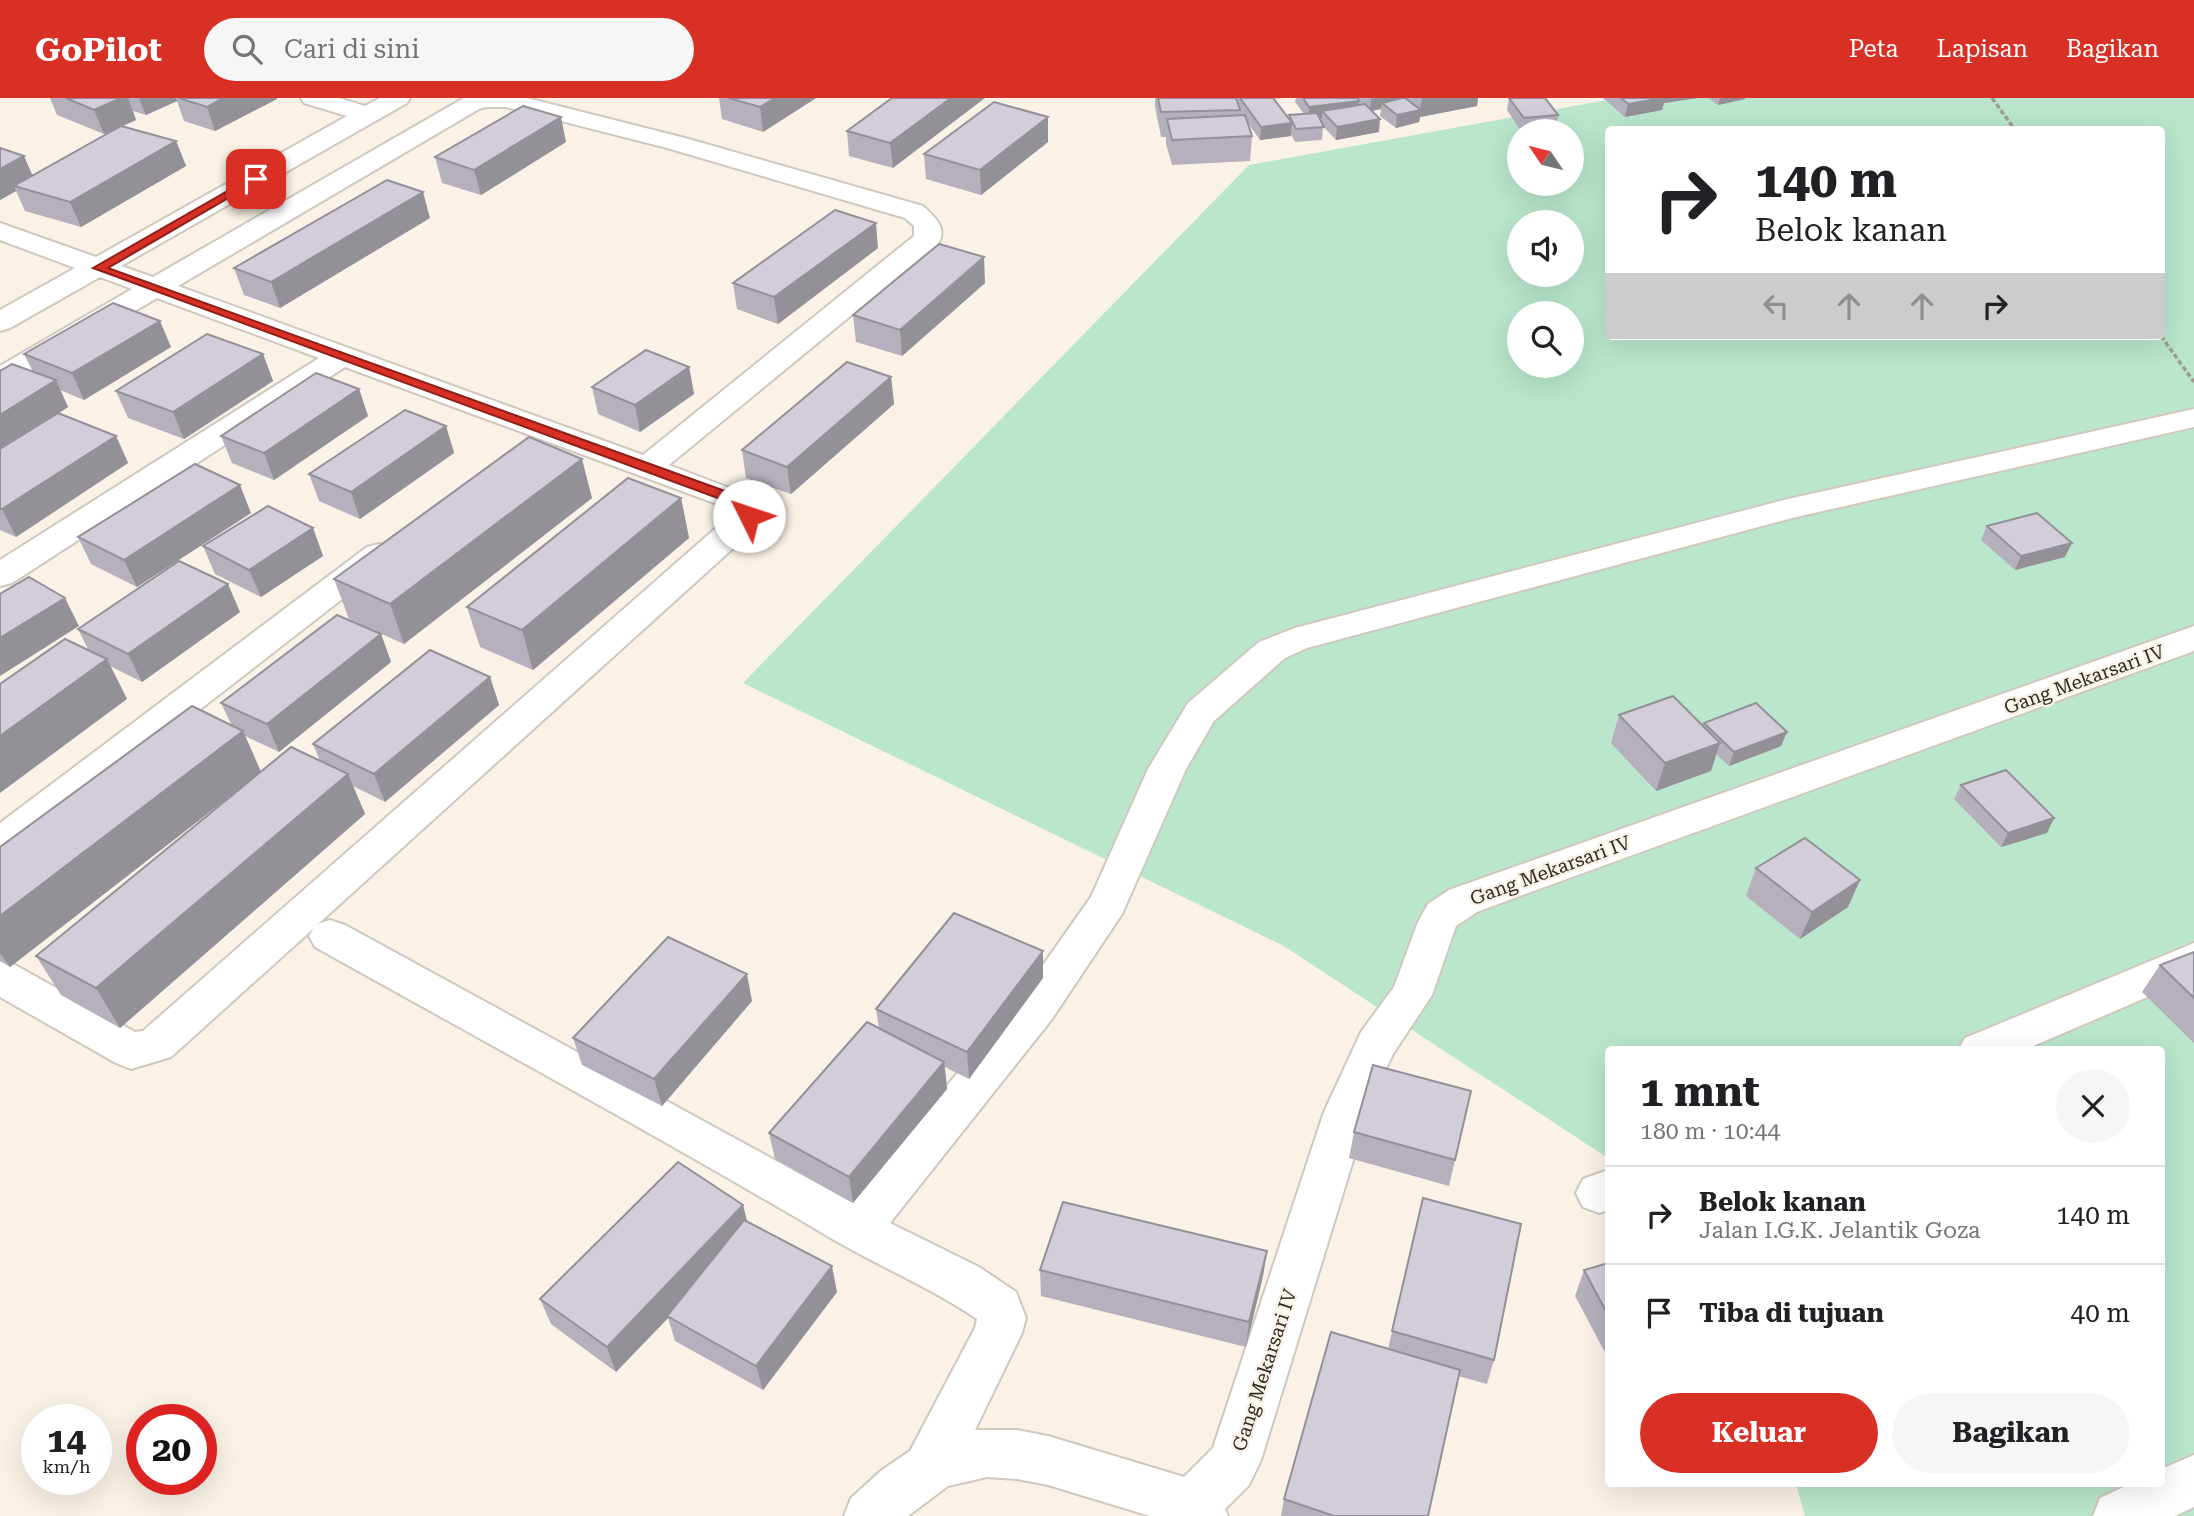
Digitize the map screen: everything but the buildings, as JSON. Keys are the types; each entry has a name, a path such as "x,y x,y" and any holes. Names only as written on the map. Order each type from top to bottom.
{"street":[{"path":"313,98 368,115"},
{"path":"0,322 398,98"},
{"path":"0,378 470,104 486,100 506,100 676,143 914,212 927,224 928,239 646,468"},
{"path":"0,231 739,501 749,507 749,516 156,1045 131,1051 0,977"},
{"path":"0,575 342,356"},
{"path":"858,1229 1037,1007 1108,902 1167,769 1201,712 1272,650 1308,636 1788,509 2194,418"},
{"path":"509,455 542,430"},
{"path":"0,844 409,531"},
{"name":"Gang Mekarsari IV","path":"870,1516 887,1498 928,1469 975,1454 1025,1453 1167,1495 1198,1512 1207,1488 1224,1477 1235,1460 1346,1112 1376,1044 1410,995 1420,974 1432,933 1442,915 1463,901 1909,743 2194,638"},
{"path":"330,936 858,1229 962,1282 999,1307 1002,1318 998,1333 928,1469"},
{"path":"1989,1046 2194,959"},
{"path":"2119,1516 2194,1480"}],"path":[{"path":"1993,98 2012,126"},
{"path":"2164,340 2194,382"}],"green space":[{"path":"1618,98 2194,98 2194,1516 1805,1516 1797,1487 2165,1487 2165,1046 1605,1046 1605,1156 1282,945 743,683 1249,165"}],"route":[{"path":"256,179 99,268 739,501 749,507 749,516"}]}
